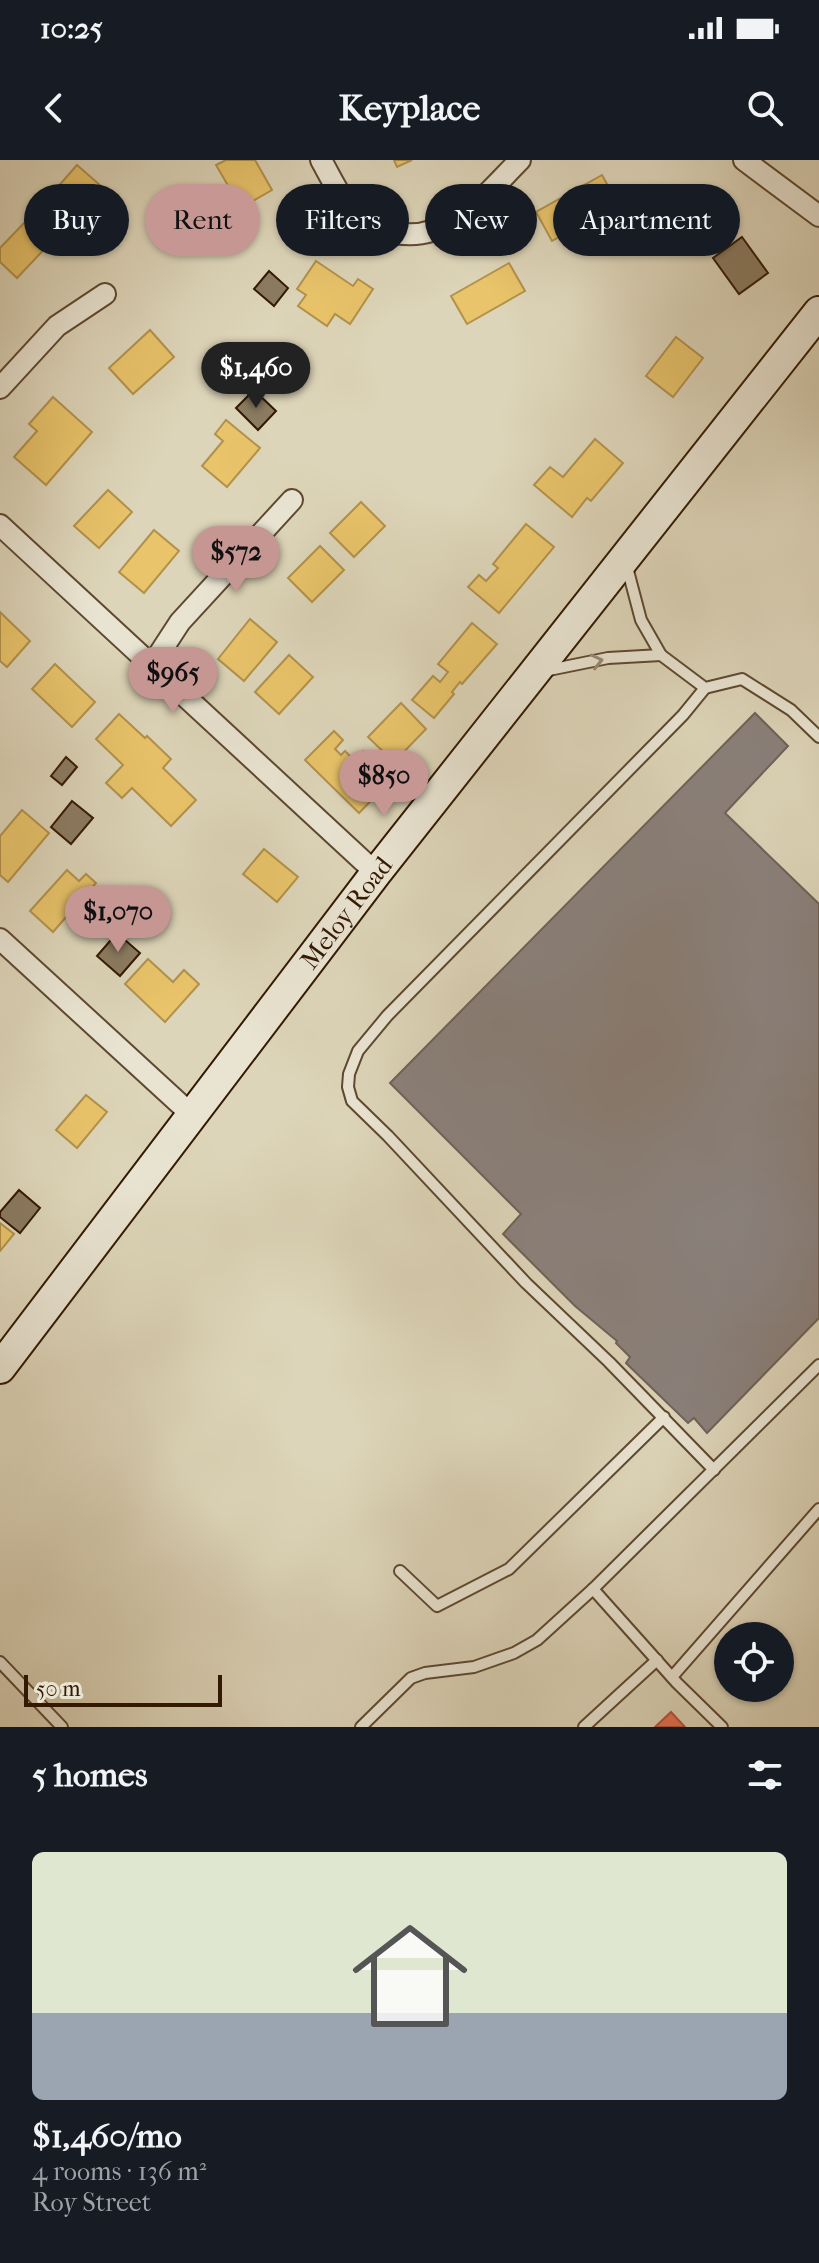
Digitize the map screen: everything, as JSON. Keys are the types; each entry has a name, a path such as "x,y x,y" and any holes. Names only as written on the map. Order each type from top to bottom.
{"main road":[{"name":"Meloy Road","path":"1,1365 376,873 819,312"}],"street":[{"path":"321,160 344,201 355,213 368,223 399,234 436,231 455,221 520,160"},
{"path":"744,160 819,216"},
{"path":"0,388 57,326 105,294"},
{"path":"152,665 180,622 292,500"},
{"path":"0,525 376,873"},
{"path":"0,939 193,1116"}],"lane":[{"path":"624,557 641,620 661,655 705,688"},
{"path":"533,673 619,657 661,655"},
{"path":"714,1470 557,1310 526,1283 352,1101 348,1087 349,1074 358,1051 387,1016 683,715 705,688 742,679 791,710 819,737"},
{"path":"361,1727 411,1678 425,1673 474,1667 514,1653 537,1640 593,1589 819,1365"},
{"path":"400,1571 437,1606 509,1569 664,1417"},
{"path":"672,1677 819,1509"},
{"path":"593,1589 722,1727"},
{"path":"584,1727 657,1660"},
{"path":"0,1662 62,1727"}],"building: Homes":[{"path":"226,160 255,160 272,190 260,197 260,184 227,184 216,165"},
{"path":"394,160 412,160 397,167"},
{"path":"77,165 99,184 60,184"},
{"path":"602,175 607,184 586,184"},
{"path":"553,202 552,241 537,214"},
{"path":"24,223 24,256 38,256 17,278 0,262 0,248"},
{"path":"316,261 353,286 358,279 373,289 350,324 335,314 327,326 298,306 306,295 297,289"},
{"path":"509,263 525,291 467,324 451,296"},
{"path":"150,330 174,357 133,394 109,368"},
{"path":"676,337 703,358 673,397 646,376"},
{"path":"53,397 92,432 46,485 14,457 37,431 29,424"},
{"path":"226,420 260,448 227,487 202,466 223,441 215,434"},
{"path":"595,439 623,463 591,501 587,498 572,517 534,485 550,467 563,477"},
{"path":"108,490 132,512 99,548 74,526"},
{"path":"361,502 385,526 354,557 330,533"},
{"path":"526,524 554,547 499,613 468,587 479,575 486,581 498,568 493,564"},
{"path":"154,530 179,551 144,593 119,572"},
{"path":"320,546 344,570 312,602 288,578"},
{"path":"0,612 30,641 7,667 0,661"},
{"path":"250,619 277,642 244,681 218,659"},
{"path":"472,623 497,644 462,684 460,682 434,718 412,700 433,676 440,682 448,672 438,664"},
{"path":"289,655 313,677 279,714 255,692"},
{"path":"55,664 95,702 72,727 32,689"},
{"path":"401,703 426,729 394,762 368,737"},
{"path":"119,714 171,759 163,768 196,800 171,826 132,788 122,798 106,783 123,765 96,739"},
{"path":"334,731 343,740 335,749 341,755 345,751 354,760 363,751 392,779 359,813 305,760"},
{"path":"22,810 49,833 8,882 0,875 0,836"},
{"path":"264,849 298,877 277,902 243,874"},
{"path":"67,870 79,881 86,874 96,883 53,932 30,911"},
{"path":"148,959 173,982 184,970 199,984 165,1022 125,984"},
{"path":"86,1095 107,1112 77,1148 56,1130"},
{"path":"0,1223 14,1234 0,1251"}],"building: Shops":[{"path":"671,1712 685,1727 655,1727"}],"building: Industry":[{"path":"755,713 788,746 725,813 819,904 819,1318 707,1433 694,1418 688,1423 626,1363 630,1357 617,1341 575,1306 503,1234 521,1214 390,1083"}],"building: Other":[{"path":"742,237 768,273 739,294 713,258 740,256"},
{"path":"269,271 288,288 274,306 254,289"},
{"path":"254,390 276,411 258,430 236,408"},
{"path":"66,757 77,767 62,785 51,776"},
{"path":"72,801 93,818 71,844 51,827"},
{"path":"117,933 140,953 120,976 97,956"},
{"path":"19,1190 40,1208 20,1233 0,1217 0,1212"}]}
